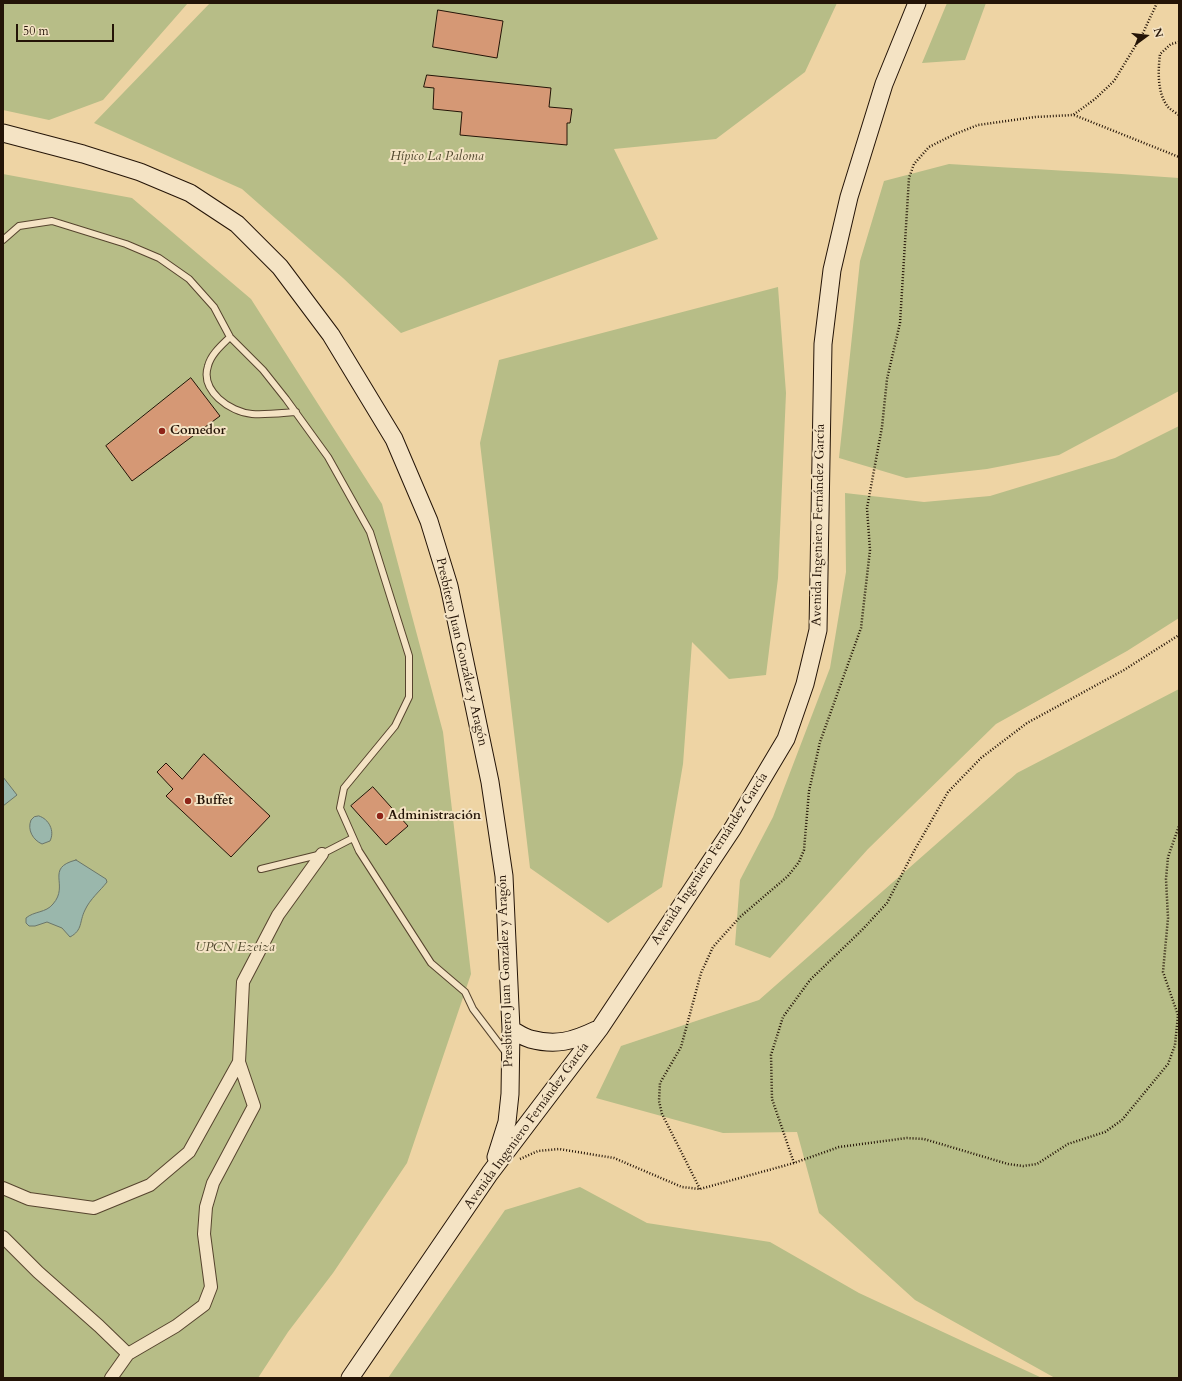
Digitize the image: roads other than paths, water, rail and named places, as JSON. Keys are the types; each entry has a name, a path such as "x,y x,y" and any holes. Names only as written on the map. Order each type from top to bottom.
{"street":[{"name":"Avenida Ingeniero Fernández García","path":"350,1378 490,1172 600,1028 733,828 786,739 805,684 818,630 823,344 832,270 849,196 884,84 916,3"},
{"name":"Presbítero Juan González y Aragón","path":"3,133 83,154 140,172 190,193 237,224 280,267 331,335 394,439 429,521 449,586 490,782 504,876 511,1059 507,1122 490,1172"},
{"path":"111,1378 128,1354 176,1326 204,1304 211,1287 204,1234 206,1207 213,1183 254,1106 239,1062 243,982 278,915 322,854"},
{"path":"511,1029 529,1039 553,1043 578,1039 600,1028"},
{"path":"3,1188 29,1199 94,1208 150,1185 189,1152 239,1062"},
{"path":"3,1237 38,1272 128,1354"}],"lane":[{"path":"3,240 20,226 52,221 126,244 159,258 189,279 214,307 230,337 263,370 296,412 328,457 370,532 409,656 409,697 395,726 344,788 340,808 358,851 431,963 465,992 473,1009 511,1059"},
{"path":"230,337 216,352 208,364 206,375 209,388 227,406 252,414 296,412"},
{"path":"261,869 322,854 353,838"}],"place":[{"name":"Comedor","path":"162,431"},
{"name":"Buffet","path":"188,801"},
{"name":"Administración","path":"380,816"}],"park label":[{"name":"Hípico La Paloma","path":"437,157"},
{"name":"UPCN Ezeiza","path":"235,948"}]}
